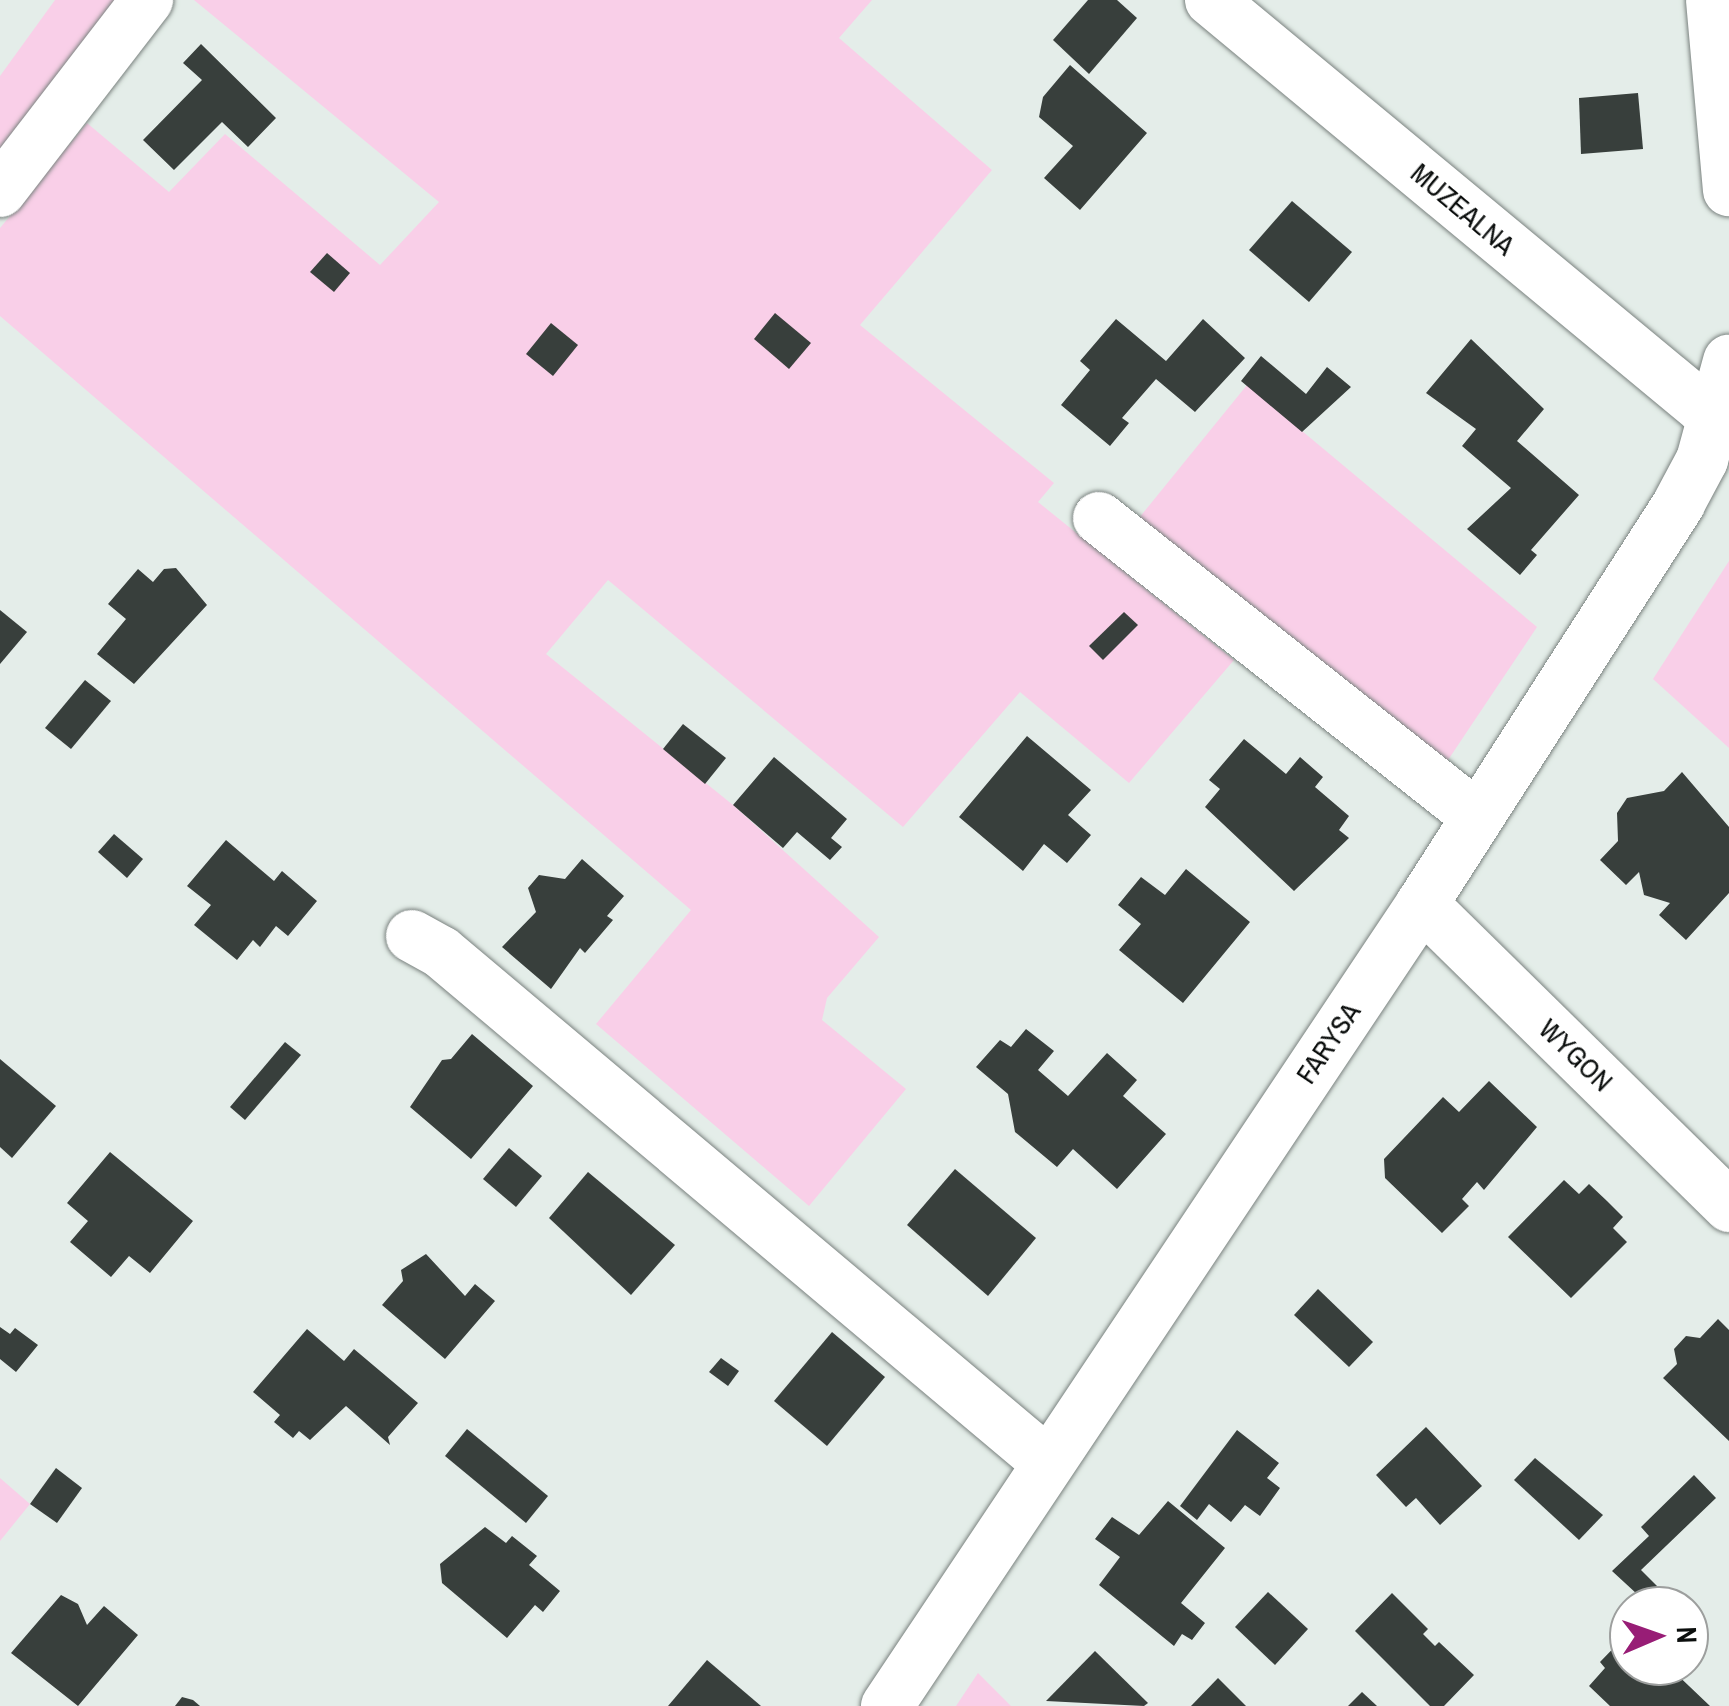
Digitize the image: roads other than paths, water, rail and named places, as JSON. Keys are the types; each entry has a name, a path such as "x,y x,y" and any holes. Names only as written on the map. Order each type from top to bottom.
{"street":[{"path":"0,191 147,0"},
{"name":"MUZEALNA","path":"1212,0 1716,418"},
{"path":"1712,0 1725,88 1729,190"},
{"name":"FARYSA","path":"887,1706 1422,904 1679,503 1716,418 1729,361"},
{"path":"1099,518 1477,817"},
{"name":"WYGON","path":"1422,904 1729,1206"},
{"path":"412,936 441,952 1048,1463"}]}
